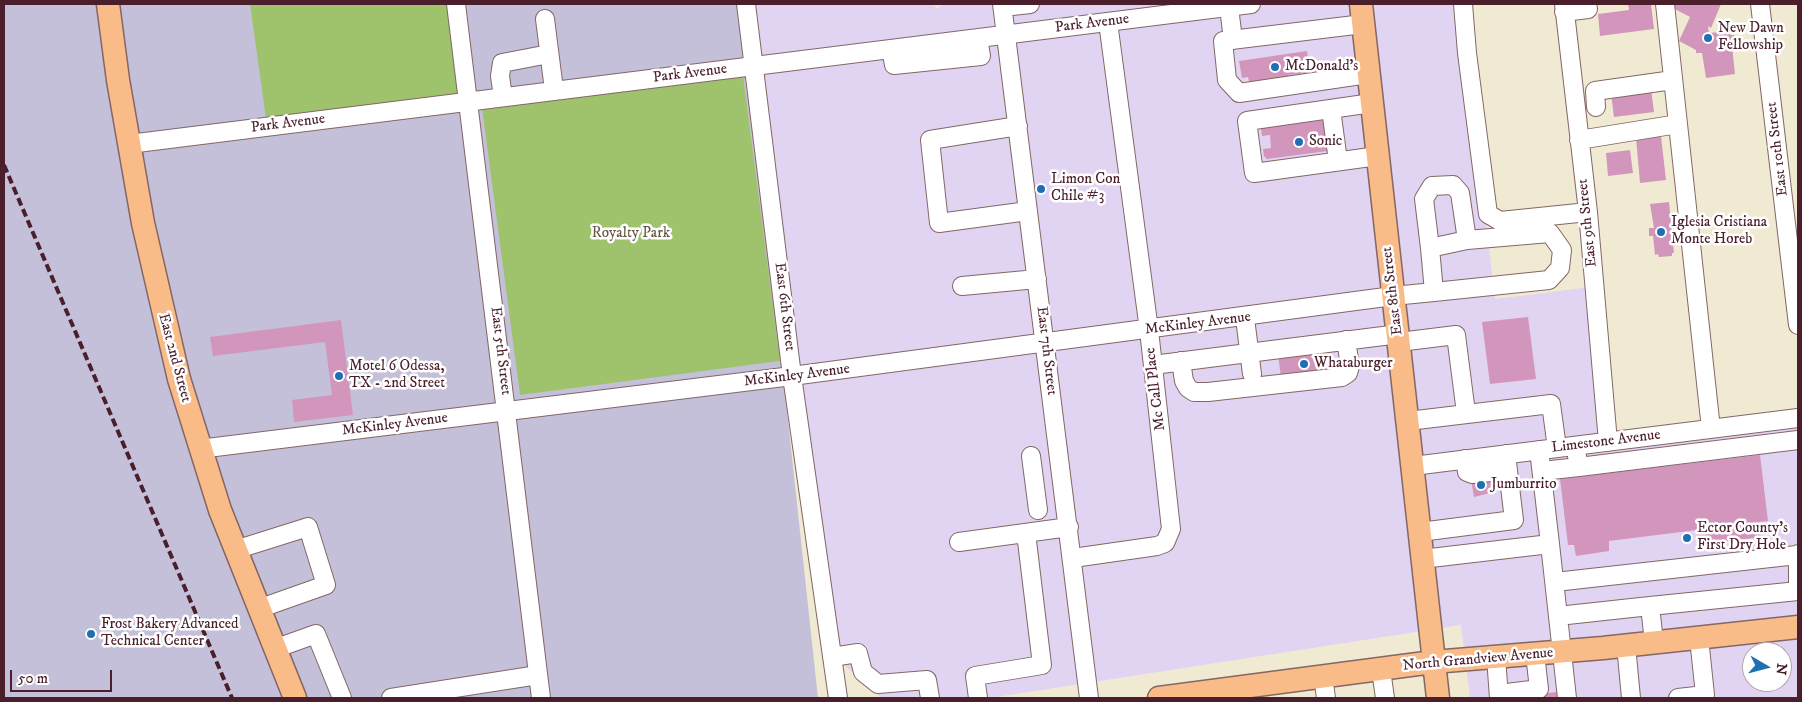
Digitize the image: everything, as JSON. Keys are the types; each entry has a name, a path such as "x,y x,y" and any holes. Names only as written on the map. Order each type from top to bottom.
{"main road":[{"name":"East 2nd Street","path":"108,4 129,144 152,270 179,379 199,449 235,550 295,698"},
{"name":"East 8th Street","path":"1362,14 1438,698"},
{"name":"North Grandview Avenue","path":"1159,698 1434,662 1562,652 1798,627"}],"street":[{"name":"East 5th Street","path":"456,4 541,698"},
{"name":"East 6th Street","path":"746,4 792,376 838,698"},
{"path":"1003,6 1030,4"},
{"name":"Park Avenue","path":"129,144 1108,22 1135,11 1251,4"},
{"path":"1463,4 1467,53 1488,214 1500,221 1588,212"},
{"path":"1564,8 1588,10 1587,4"},
{"path":"1665,4 1678,124 1704,430 1700,452"},
{"name":"East 10th Street","path":"1760,4 1798,325"},
{"name":"East 7th Street","path":"1003,6 1089,698"},
{"path":"1219,6 1233,40"},
{"name":"East 9th Street","path":"1564,8 1588,212 1611,441 1617,462"},
{"path":"1362,14 1224,41 1227,80 1239,93 1368,74"},
{"path":"544,19 554,90"},
{"name":"Mc Call Place","path":"1073,558 1157,546 1165,543 1169,538 1170,505 1108,22"},
{"path":"503,97 500,76 502,63 549,54"},
{"path":"1601,136 1595,91 1673,80"},
{"path":"1372,103 1248,121 1254,173 1378,156"},
{"path":"1575,110 1596,107"},
{"path":"1331,109 1338,162"},
{"path":"1579,140 1678,124"},
{"path":"1018,126 930,140 939,223 1028,211"},
{"path":"1434,292 1435,247 1424,199 1432,186 1453,185 1460,194 1467,240"},
{"name":"McKinley Avenue","path":"199,449 1045,344 1245,318 1393,296 1549,280 1560,268 1562,250 1550,233 1520,235"},
{"path":"1435,247 1467,240 1520,235"},
{"path":"1435,247 1446,249 1509,242 1520,235"},
{"path":"962,286 1037,279"},
{"path":"1245,318 1252,374"},
{"path":"1153,365 1346,340 1456,335 1466,414"},
{"path":"1181,361 1184,381 1188,388 1194,392 1342,377 1348,373 1350,366 1346,340"},
{"path":"1408,421 1551,404 1557,448"},
{"name":"Limestone Avenue","path":"1413,466 1465,459 1507,462 1539,450 1798,418"},
{"path":"1659,435 1663,456"},
{"path":"1542,471 1798,440"},
{"path":"1576,446 1579,467"},
{"path":"1496,657 1499,696 1567,692 1539,450"},
{"path":"1031,456 1038,510"},
{"path":"1420,532 1514,520 1507,462"},
{"path":"1034,480 1062,475"},
{"path":"235,550 308,527 326,585 258,609"},
{"path":"959,542 1069,527"},
{"path":"978,698 975,676 1042,665 1026,533"},
{"path":"1422,559 1550,544"},
{"path":"1555,582 1798,554 1798,585"},
{"path":"1558,616 1798,591"},
{"path":"1650,606 1654,642"},
{"path":"274,649 316,634 342,698"},
{"path":"1678,698 1706,697 1699,638"},
{"path":"1626,645 1631,698"},
{"path":"832,657 858,653 863,672 878,684 927,680 930,698"},
{"path":"1531,693 1535,654"},
{"path":"1381,670 1385,698 1381,698"},
{"path":"391,698 538,675"},
{"path":"1323,676 1326,698"}],"shaded area":[{"path":"4,4 743,4 818,698 4,698"},
{"path":"748,4 935,4 936,9 943,4 1461,4 1495,299 1591,287 1609,442 1798,418 1798,698 1470,698 1461,625 990,698 881,698 841,662"}],"green space":[{"path":"250,4 456,4 468,101 267,126"},
{"name":"Royalty Park","path":"743,75 780,361 520,395 482,108"}],"building":[{"path":"1628,4 1651,4 1654,29 1600,36 1598,14 1629,10"},
{"name":"New Dawn Fellowship","path":"1672,4 1721,4 1711,28 1708,26 1709,33 1730,31 1730,35 1735,35 1736,45 1732,46 1735,74 1706,78 1702,53 1696,53 1696,50 1679,41 1690,17 1671,7"},
{"name":"McDonald's","path":"1307,51 1310,73 1288,75 1289,80 1250,86 1248,77 1242,78 1239,61"},
{"path":"1651,89 1654,112 1614,117 1611,94"},
{"name":"Sonic","path":"1324,120 1328,151 1267,159 1264,156 1263,149 1271,148 1270,135 1262,136 1261,128"},
{"path":"1661,136 1666,180 1640,183 1636,138"},
{"path":"1630,150 1633,173 1608,176 1606,153"},
{"name":"Iglesia Cristiana Monte Horeb","path":"1669,202 1674,253 1672,253 1672,256 1659,257 1658,254 1655,255 1653,236 1649,236 1649,228 1654,228 1650,204"},
{"path":"1528,317 1536,379 1490,384 1482,322"},
{"name":"Motel 6 Odessa, TX - 2nd Street","path":"341,320 353,415 294,422 292,400 332,395 325,342 213,356 210,337"},
{"name":"Whataburger","path":"1327,349 1329,374 1281,378 1278,354"},
{"path":"1760,455 1768,521 1759,522 1761,537 1699,545 1697,530 1609,541 1609,551 1576,556 1574,545 1568,545 1560,479"},
{"path":"1492,477 1494,492 1474,497 1471,479"},
{"path":"1557,692 1557,698 1511,698 1511,697"}],"railway":[{"path":"4,165 232,698"}],"place":[{"name":"New Dawn Fellowship","path":"1708,38"},
{"name":"McDonald's","path":"1275,67"},
{"name":"Sonic","path":"1299,142"},
{"name":"Limon Con Chile #3","path":"1041,189"},
{"name":"Iglesia Cristiana Monte Horeb","path":"1661,232"},
{"name":"Whataburger","path":"1304,364"},
{"name":"Motel 6 Odessa, TX - 2nd Street","path":"339,376"},
{"name":"Jumburrito","path":"1481,485"},
{"name":"Ector County's First Dry Hole","path":"1687,538"},
{"name":"Frost Bakery Advanced Technical Center","path":"91,634"}]}
